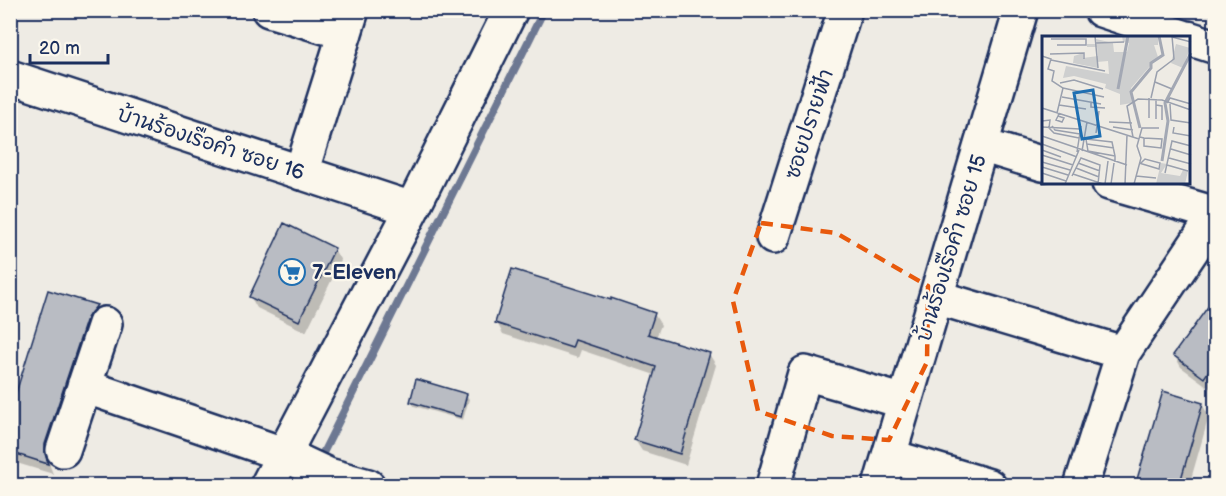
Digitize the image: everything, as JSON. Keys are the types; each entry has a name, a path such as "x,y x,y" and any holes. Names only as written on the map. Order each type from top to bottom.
{"street":[{"path":"269,10 348,22 301,173"},
{"path":"267,486 412,209 511,10"},
{"name":"ซอยปรายฟ้า","path":"773,237 845,10"},
{"name":"บ้านร้องเรือคำ ซอย 15","path":"885,471 1022,10"},
{"path":"1101,10 1181,36"},
{"path":"1190,39 1215,47"},
{"name":"บ้านร้องเรือคำ ซอย 16","path":"10,77 412,209"},
{"path":"981,145 1042,164"},
{"path":"1081,486 1123,353 1215,214 1112,184"},
{"path":"936,297 1123,353"},
{"path":"63,450 105,324"},
{"path":"773,486 806,373 905,402"},
{"path":"84,386 283,454 328,476 368,486"},
{"path":"885,471 989,486"}],"highlighted area":[{"path":"761,223 836,233 928,286 927,362 889,440 832,436 758,411 733,301"}],"building":[{"name":"7-Eleven","path":"284,223 335,248 299,321 249,297"},
{"path":"512,269 655,313 648,334 710,353 680,454 634,440 656,367 575,340 572,348 495,323"},
{"path":"48,290 97,305 87,318 45,444 48,464 10,452 10,412"},
{"path":"1215,297 1215,362 1204,378 1173,355"},
{"path":"416,379 467,394 461,417 410,402"},
{"path":"1163,391 1203,403 1179,486 1135,486"}],"waterway":[{"path":"318,463 544,10"}],"place":[{"name":"7-Eleven","path":"292,272"}]}
